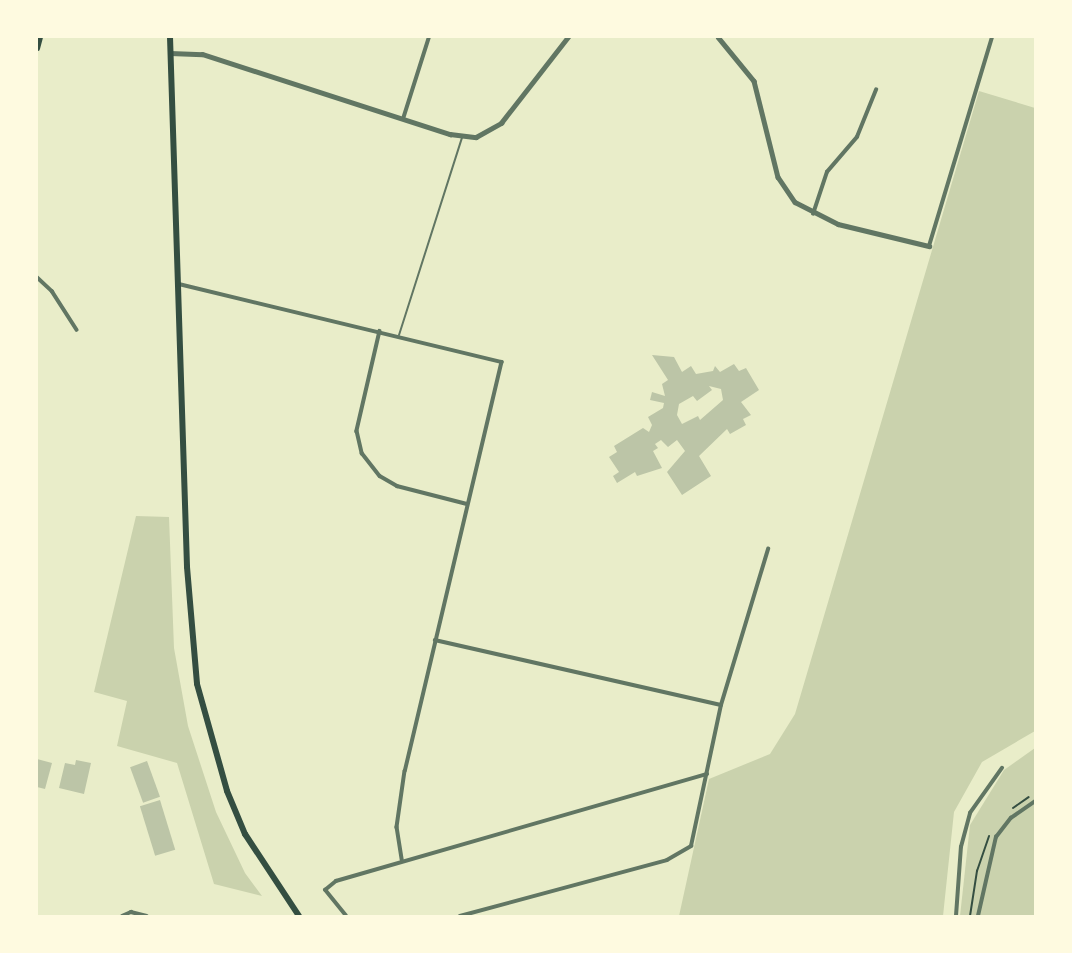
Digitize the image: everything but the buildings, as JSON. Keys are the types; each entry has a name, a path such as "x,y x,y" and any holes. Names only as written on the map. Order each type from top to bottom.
{"main road":[{"path":"37,48 40,37"},
{"path":"170,37 187,575 197,684 227,791 246,834 299,916"}],"street":[{"path":"404,119 429,37"},
{"path":"170,53 202,54 462,137 494,130 568,37"},
{"path":"718,37 754,80 782,186 813,214 929,246 992,37"},
{"path":"813,214 827,172 857,137 876,90"},
{"path":"37,277 51,291 77,330"},
{"path":"179,284 502,362 435,640 399,806 402,860"},
{"path":"380,331 357,431 362,453 380,476 397,486 467,504"},
{"path":"460,916 658,862 691,846 721,705 768,549"},
{"path":"435,640 721,705"},
{"path":"956,916 961,848 970,813 1002,768"},
{"path":"346,916 325,890 336,881 708,774"},
{"path":"978,916 996,837 1011,818 1035,802"},
{"path":"122,916 131,912 147,916"}],"lane":[{"path":"399,336 462,137"}],"green space":[{"path":"979,91 1035,108 1035,731 982,762 954,812 943,916 679,916 709,779 770,754 795,714"},
{"path":"136,516 169,517 174,648 188,726 216,812 245,873 262,896 214,884 177,763 117,746 127,701 94,692"},
{"path":"1035,748 1035,916 960,916 970,825 1004,770"}]}
